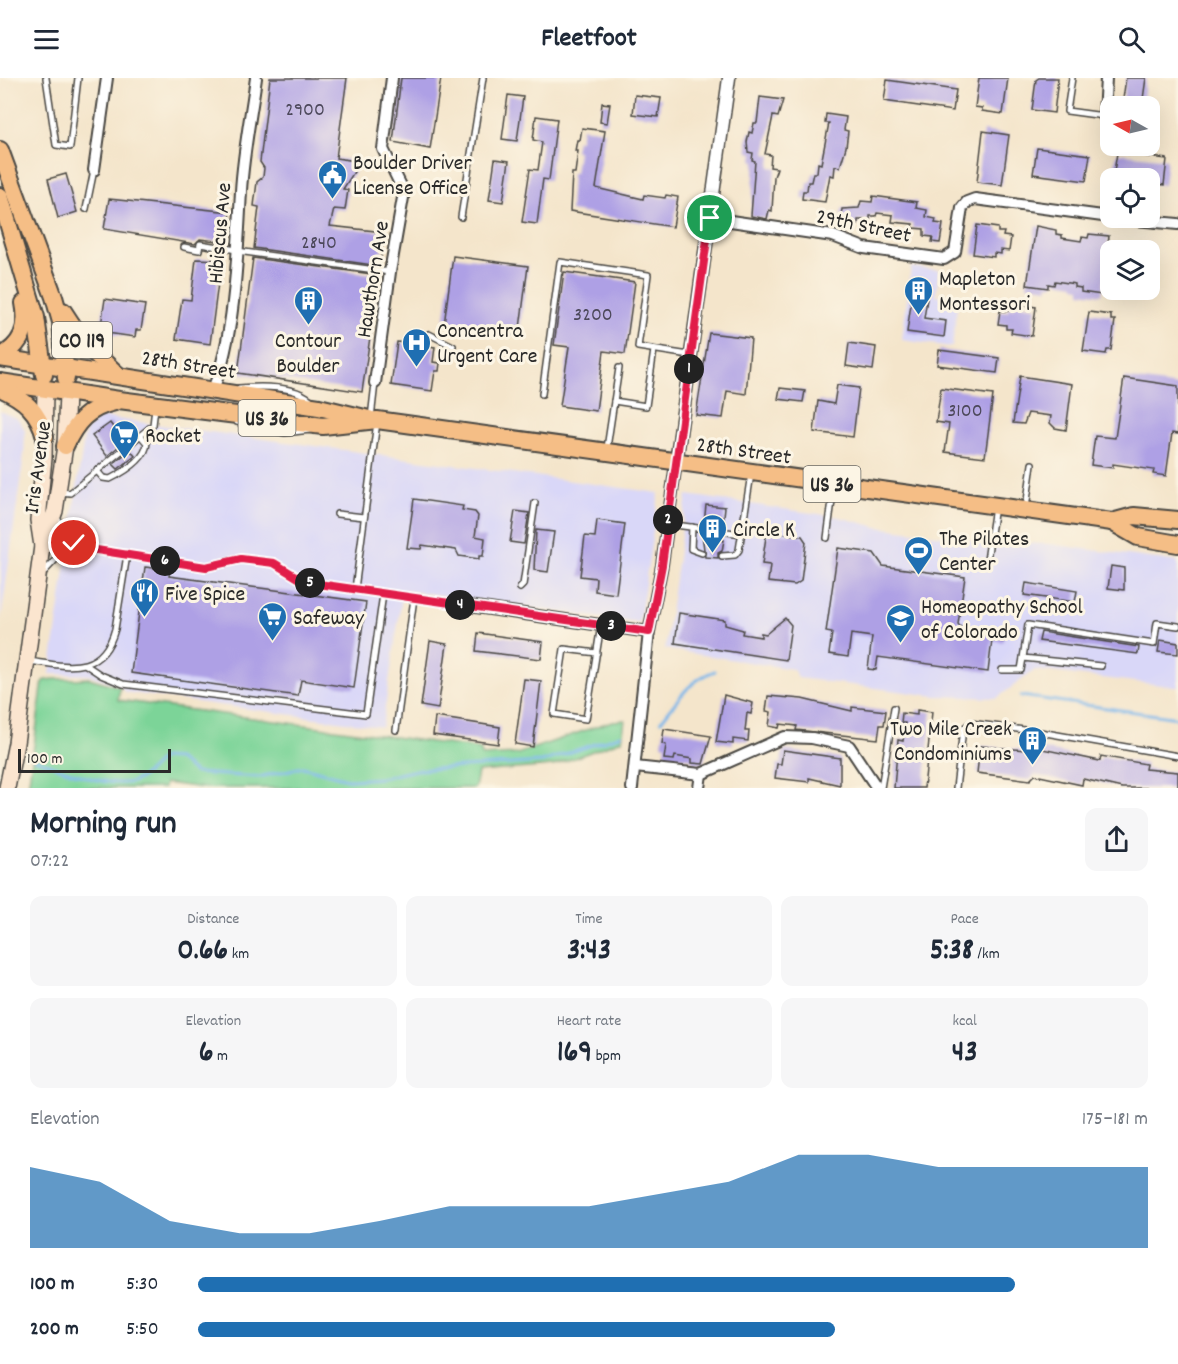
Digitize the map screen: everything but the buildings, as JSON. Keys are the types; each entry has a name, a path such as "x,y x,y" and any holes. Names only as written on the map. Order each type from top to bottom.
{"highway":[{"name":"CO 119","path":"0,150 54,297 84,343 118,375"},
{"name":"CO 119","path":"0,196 36,317 44,364 45,388"},
{"path":"0,357 15,349 25,327 26,313 12,240"},
{"path":"54,297 61,322 67,392"},
{"name":"28th Street","path":"0,357 319,407 374,420 1112,522 1138,537 1178,544"},
{"name":"28th Street","path":"0,382 323,426 374,420"},
{"path":"0,388 19,397 29,405 38,417 45,437"},
{"path":"65,447 73,428 84,416 98,406 119,400"},
{"name":"28th Street","path":"1112,522 1134,516 1178,520"}],"main road":[{"name":"Iris Avenue","path":"42,546 38,520 45,437 45,388"},
{"name":"Iris Avenue","path":"14,788 14,760 42,546 55,511 65,447 67,392"},
{"name":"Iris Avenue","path":"7,788 14,760"}],"street":[{"path":"94,170 107,78"},
{"name":"Hibiscus Ave","path":"218,390 237,250 241,190 256,78"},
{"name":"Hawthorn Ave","path":"375,383 390,272 404,192 383,149 392,78"},
{"path":"632,788 649,632 668,524 729,78"},
{"path":"1105,96 1106,78"},
{"name":"29th Street","path":"710,218 833,236 864,248 944,259 955,252 962,208 975,199 1100,215"},
{"name":"29th Street","path":"1160,222 1178,224"},
{"path":"454,604 649,632"},
{"path":"635,767 701,774 785,737 812,738 849,746 879,788"},
{"path":"699,788 701,774"}],"lane":[{"path":"46,78 56,145 70,147 78,78"},
{"path":"461,217 483,78"},
{"path":"1072,78 1067,111 1100,115"},
{"path":"86,209 94,170"},
{"path":"184,248 200,250 200,244 390,272"},
{"path":"542,394 560,262 648,275 638,347 691,356"},
{"path":"429,334 453,346"},
{"path":"614,401 646,406 654,350"},
{"path":"606,453 619,368"},
{"path":"355,590 374,420 375,383"},
{"path":"58,492 70,493 141,436 153,425 156,405"},
{"path":"97,471 103,478 110,479 138,460 147,449 147,443 141,436"},
{"path":"1026,510 1032,464"},
{"path":"722,556 737,553 751,473"},
{"path":"827,538 834,484"},
{"path":"519,588 523,585 536,502"},
{"path":"987,560 995,506"},
{"path":"55,511 66,537 90,549"},
{"path":"337,514 364,517"},
{"path":"668,524 742,534"},
{"path":"692,527 691,549 702,553"},
{"path":"37,581 64,553 75,549 90,549 206,567 241,559 274,563 305,582 454,604"},
{"path":"26,660 67,666 86,665 100,657 111,641 127,555"},
{"path":"86,665 101,675 123,684 366,714 382,594"},
{"path":"396,730 414,598"},
{"path":"1002,670 1021,670 1028,625 1154,644 1157,623 1178,626"},
{"path":"597,653 564,649 554,714 586,719 597,653 601,625"},
{"path":"1023,658 1101,666"},
{"path":"879,788 894,708"},
{"path":"956,788 963,729 970,723 1040,732 1178,756"}],"shaded area":[{"path":"911,267 939,270 936,295 958,298 952,347 902,340"},
{"path":"0,411 18,419 25,430 24,454 1,619"},
{"path":"101,417 659,493 639,623 403,590 382,727 125,692 120,685 89,675 50,674 84,438 87,429"},
{"path":"687,495 839,517 877,527 985,542 1049,544 1178,562 1178,687 1035,670 997,698 936,696 798,678 793,669 665,649"}],"green space":[{"path":"89,678 120,687 118,700 469,747 481,750 482,756 517,754 612,721 625,720 622,740 553,766 478,772 475,788 204,788 165,783 164,788 28,788 43,681"}],"waterway":[{"path":"661,721 691,685 715,671"},
{"path":"1021,696 1178,718"},
{"path":"35,759 96,780 121,783 132,782 140,778 162,758 178,759 195,773 259,777 303,767 351,780 381,778 416,770 542,762 621,735"}],"place":[{"name":"Boulder Driver License Office","path":"332,200"},
{"name":"Mapleton Montessori","path":"918,316"},
{"name":"Contour Boulder","path":"308,326"},
{"name":"Concentra Urgent Care","path":"416,368"},
{"name":"Rocket","path":"124,460"},
{"name":"Circle K","path":"712,554"},
{"name":"The Pilates Center","path":"918,576"},
{"name":"Five Spice","path":"144,618"},
{"name":"Safeway","path":"272,642"},
{"name":"Homeopathy School of Colorado","path":"900,644"},
{"name":"Two Mile Creek Condominiums","path":"1033,766"}],"route":[{"path":"74,543 90,549 185,565 206,567 241,559 274,563 305,582 649,632 662,565 710,218"}]}
